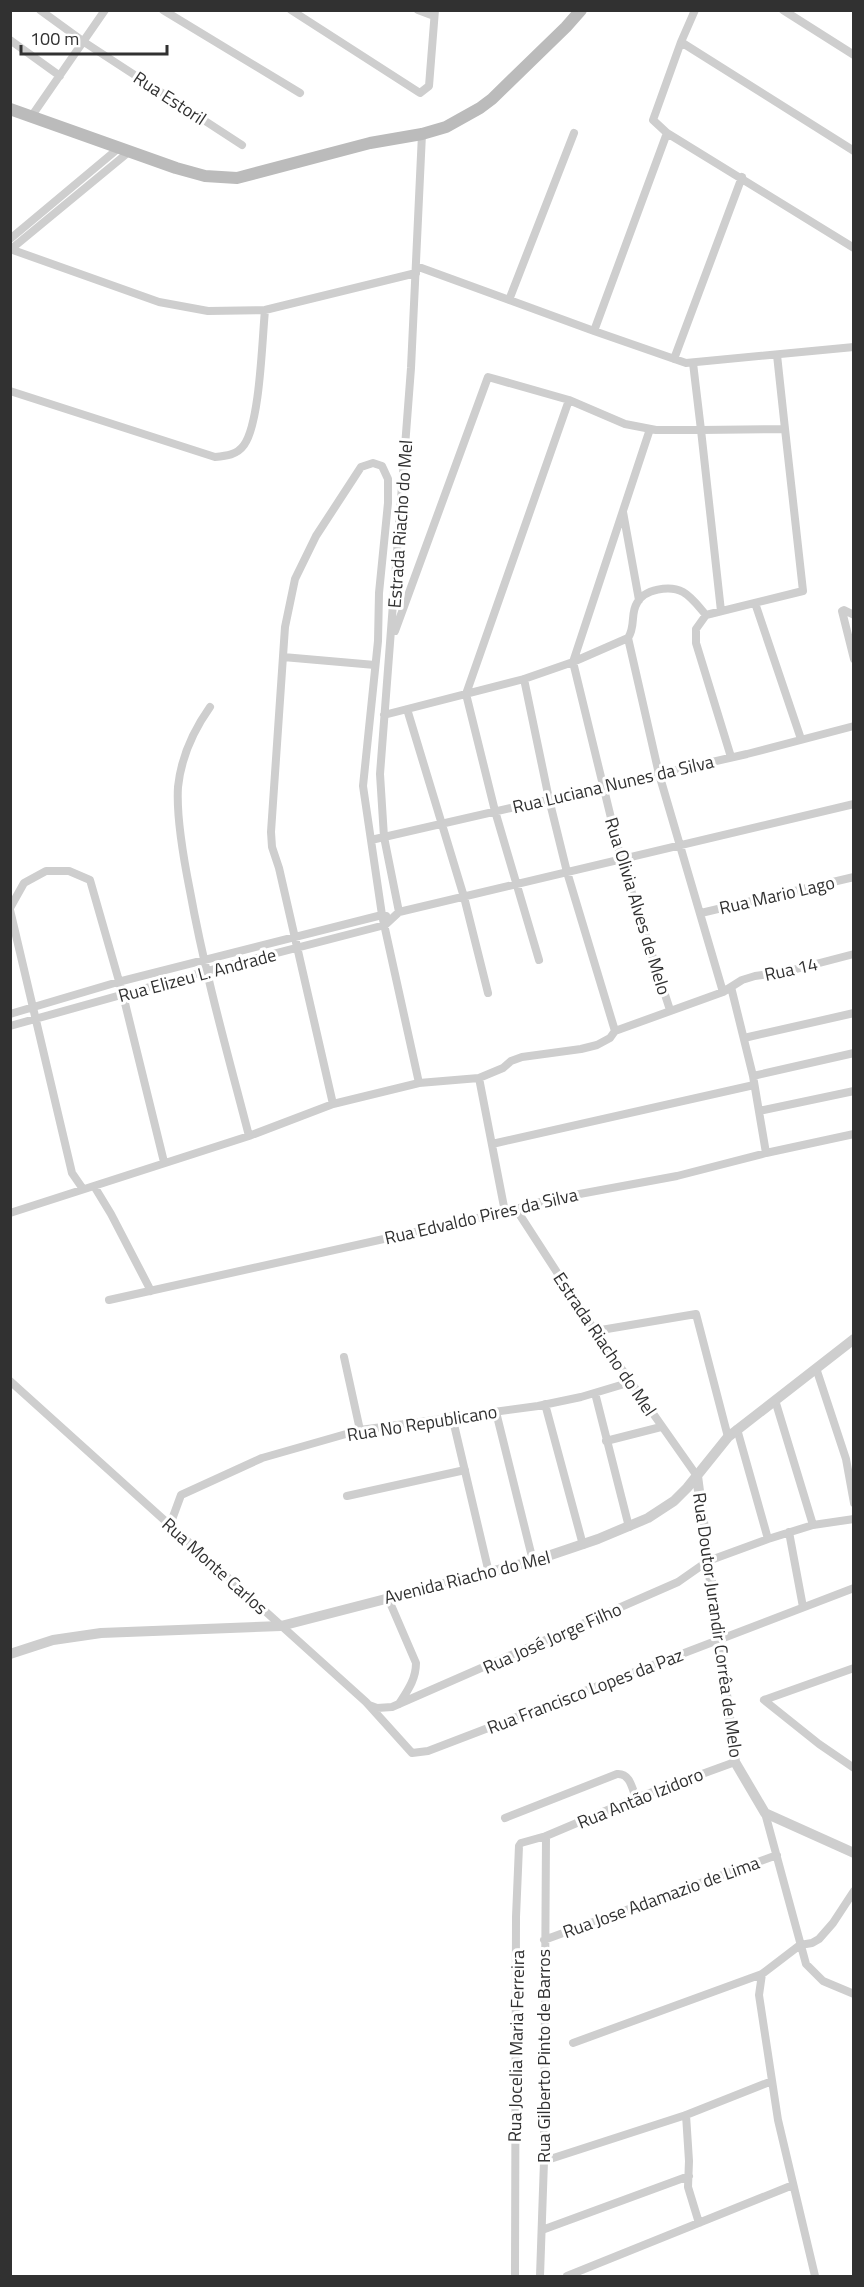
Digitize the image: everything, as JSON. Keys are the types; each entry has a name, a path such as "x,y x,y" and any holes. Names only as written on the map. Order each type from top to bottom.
{"main road":[{"path":"10,109 191,172 223,178 237,178 370,143 446,128 480,108 581,10"}],"street":[{"name":"Rua Estoril","path":"40,10 84,42 242,145"},
{"path":"31,117 105,10"},
{"path":"163,10 300,93"},
{"path":"291,10 420,93 429,86 435,13 418,10"},
{"path":"695,10 653,120 667,133 742,177 854,248"},
{"path":"783,10 854,55"},
{"path":"10,40 60,76"},
{"path":"681,42 854,151"},
{"path":"509,300 574,133"},
{"path":"594,332 667,133"},
{"name":"Estrada Riacho do Mel","path":"396,915 384,837 380,774 409,393 422,134"},
{"path":"10,239 125,149"},
{"path":"125,149 11,249 159,302 208,311 265,310 416,269 686,363 854,347"},
{"path":"674,359 742,177"},
{"path":"10,391 215,457 234,454 243,447 254,420 265,310"},
{"path":"731,757 696,643 696,628 706,615 803,590 777,355"},
{"path":"693,363 721,611"},
{"path":"391,642 488,377 569,400 625,424 650,429 785,429"},
{"path":"539,960 495,810 466,694 569,400"},
{"path":"573,662 650,429"},
{"path":"333,1104 279,868 272,847 271,832 285,627 295,579 316,537 345,489 361,466 372,462 382,466 388,479 388,503 363,786 382,915 419,1083"},
{"path":"623,510 639,600"},
{"path":"384,715 524,679 573,662 628,638 633,630 635,605 645,593 655,590 681,590 706,615"},
{"path":"755,603 801,739"},
{"path":"854,615 842,611 854,659"},
{"path":"628,638 659,774 679,845 744,1038 754,1080 766,1153"},
{"path":"283,657 375,665"},
{"name":"Rua Olivia Alves de Melo","path":"573,662 621,859 670,1010"},
{"path":"524,679 567,872 615,1031"},
{"path":"210,707 199,723 183,760 178,788 183,854 204,959 249,1136"},
{"path":"407,709 464,897 488,993"},
{"name":"Rua Luciana Nunes da Silva","path":"371,840 659,774 854,726"},
{"path":"382,915 396,915 516,883 854,804"},
{"path":"83,1189 72,1173 10,909 24,883 46,871 69,872 90,880 123,995 164,1162"},
{"name":"Rua Mario Lago","path":"701,913 854,877"},
{"name":"Rua Elizeu L. Andrade","path":"10,1014 204,959 382,915"},
{"path":"385,925 396,915"},
{"name":"Rua Elizeu L. Andrade","path":"10,1026 207,971 385,925"},
{"name":"Rua 14","path":"479,1078 522,1057 581,1050 597,1045 610,1038 615,1031 727,989 755,976 785,972 854,954"},
{"path":"744,1038 854,1013"},
{"path":"492,1144 754,1080 854,1053"},
{"path":"10,1213 249,1136 333,1104 419,1083 479,1078 506,1212"},
{"path":"759,1111 854,1091"},
{"name":"Rua Edvaldo Pires da Silva","path":"109,1300 506,1212 547,1200 677,1176 766,1153 854,1134"},
{"path":"94,1186 151,1291"},
{"name":"Estrada Riacho do Mel","path":"516,1209 595,1331 697,1476"},
{"path":"595,1331 696,1314 728,1437"},
{"name":"Avenida Riacho do Mel","path":"10,1654 53,1640 100,1633 282,1626 489,1573 583,1545 648,1518 674,1501 728,1437 854,1339"},
{"path":"344,1357 360,1430"},
{"path":"816,1368 846,1459 854,1503"},
{"name":"Rua Monte Carlos","path":"10,1381 368,1705 409,1751 416,1754"},
{"name":"Rua No Republicano","path":"170,1525 181,1494 262,1458 360,1430 545,1404 631,1382"},
{"path":"595,1393 629,1527"},
{"path":"775,1400 813,1525"},
{"path":"545,1404 583,1545"},
{"path":"496,1412 533,1561"},
{"path":"452,1416 489,1573"},
{"path":"606,1441 661,1427"},
{"path":"737,1429 768,1539"},
{"path":"347,1496 465,1470"},
{"name":"Rua Doutor Jurandir Corrêa de Melo","path":"697,1476 735,1761 765,1813"},
{"name":"Rua José Jorge Filho","path":"368,1705 378,1708 395,1705 678,1582 708,1561 789,1532 854,1518"},
{"path":"789,1532 803,1607"},
{"name":"Rua Francisco Lopes da Paz","path":"416,1754 854,1588"},
{"path":"385,1723 416,1673 416,1663 388,1598"},
{"path":"852,1671 764,1700 819,1744 854,1768"},
{"name":"Rua Antão Izidoro","path":"546,1836 636,1798 735,1761"},
{"path":"505,1818 621,1773 628,1778 636,1798"},
{"path":"765,1813 854,1853"},
{"path":"765,1813 806,1964 823,1981 854,1994"},
{"name":"Rua Gilberto Pinto de Barros","path":"540,2277 546,1836"},
{"name":"Rua Jocelia Maria Ferreira","path":"514,2277 517,1855 521,1843 546,1836"},
{"name":"Rua Jose Adamazio de Lima","path":"544,1940 777,1855"},
{"path":"573,2043 762,1974 801,1945 819,1939 833,1923 854,1891"},
{"path":"762,1974 759,1995 778,2120 815,2277"},
{"path":"543,2161 686,2115 772,2081"},
{"path":"686,2115 688,2187 699,2223"},
{"path":"542,2230 689,2176"},
{"path":"567,2277 793,2185"}]}
